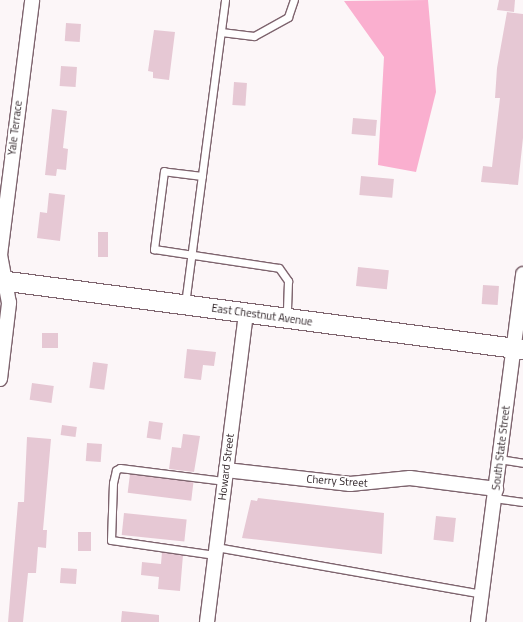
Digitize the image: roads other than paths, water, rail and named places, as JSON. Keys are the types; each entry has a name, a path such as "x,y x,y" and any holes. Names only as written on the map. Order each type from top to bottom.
{"street":[{"name":"Yale Terrace","path":"0,379 9,309 2,280 0,255 32,0"},
{"name":"South State Street","path":"478,622 499,460 518,348 523,274"},
{"name":"East Chestnut Avenue","path":"2,280 518,348"},
{"name":"Howard Street","path":"207,622 246,312"},
{"name":"Cherry Street","path":"225,476 350,484 410,478 495,493"}],"lane":[{"path":"185,304 225,0"},
{"path":"221,32 254,36 288,17 294,0"},
{"path":"202,176 164,171 154,249 279,268 288,281 287,318"},
{"path":"499,460 523,462"},
{"path":"225,476 120,468 116,470 113,483 111,540 216,551 482,594"},
{"path":"495,493 523,502"}]}
